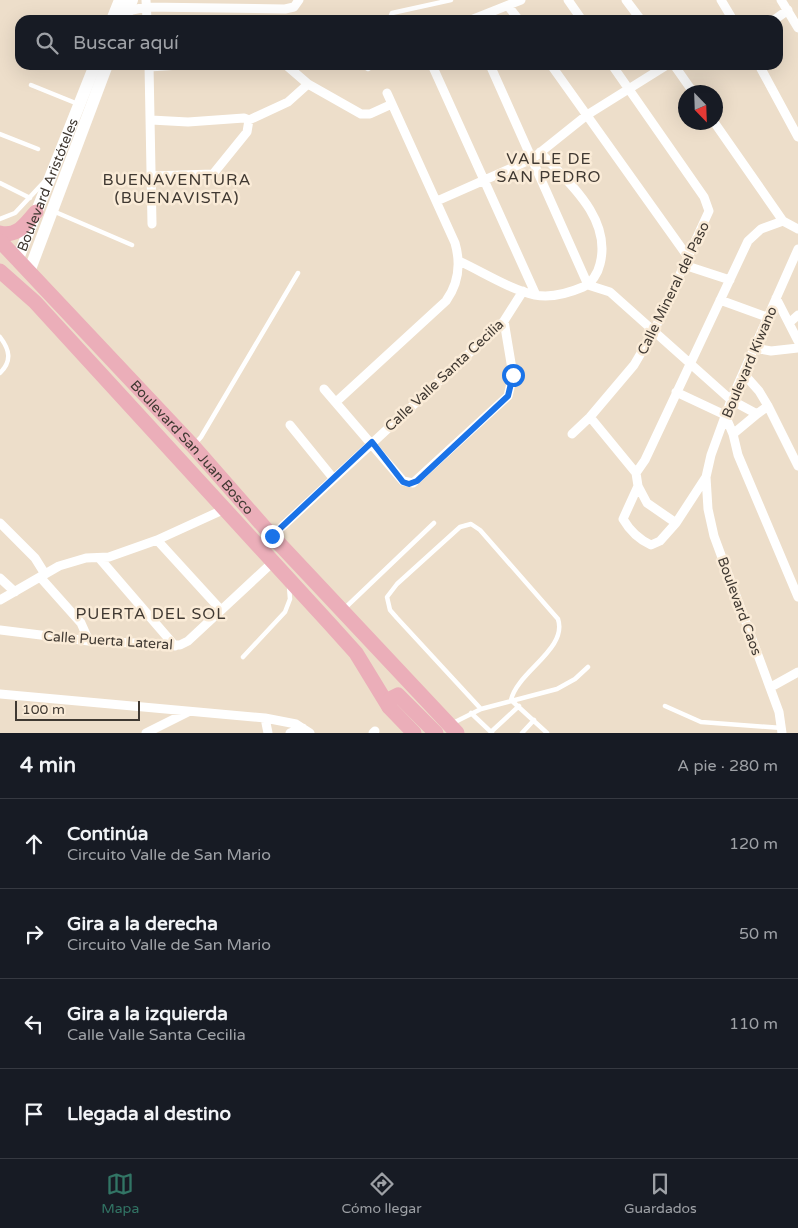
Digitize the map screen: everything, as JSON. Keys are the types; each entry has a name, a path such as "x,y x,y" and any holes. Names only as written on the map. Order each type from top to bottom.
{"main road":[{"path":"0,233 9,234 18,231 36,212"},
{"name":"Boulevard San Juan Bosco","path":"0,241 12,273 272,536 453,729"},
{"name":"Boulevard San Juan Bosco","path":"0,259 35,302 274,561 356,653 389,707 414,733"},
{"path":"142,420 153,422 189,451 201,483"},
{"path":"389,707 390,699 398,695 436,733"}],"street":[{"path":"114,15 120,0"},
{"path":"128,10 146,4 225,4 285,10 294,6 298,0"},
{"path":"484,15 521,0"},
{"path":"568,0 578,15"},
{"path":"626,0 637,15"},
{"path":"720,0 730,15"},
{"path":"782,0 798,28"},
{"path":"508,6 514,15"},
{"path":"781,15 788,10"},
{"name":"Boulevard Aristóteles","path":"12,273 93,70"},
{"name":"Boulevard Aristóteles","path":"12,273 52,210 105,70"},
{"path":"149,70 152,120 152,224"},
{"path":"292,70 308,84 362,114 370,114 392,104"},
{"path":"434,70 536,295"},
{"path":"492,70 588,285 610,292 731,400 757,414"},
{"path":"555,70 686,261 730,280"},
{"path":"616,70 629,89"},
{"path":"437,202 532,159 587,115 659,70"},
{"path":"678,70 688,85"},
{"path":"761,70 798,137"},
{"path":"152,120 195,122 244,118 249,120 288,102 308,84"},
{"name":"Calle Mineral del Paso","path":"572,434 590,417 634,365 654,331 708,217 709,207 629,89"},
{"path":"336,402 446,301 453,290 458,261 455,243 387,93"},
{"path":"152,176 214,174 247,132 249,120"},
{"path":"720,130 784,221 798,229"},
{"path":"458,261 523,291 536,295 562,294 588,285 599,270 602,252 595,220 585,201 540,152"},
{"path":"636,473 645,460 689,364 752,236 761,229 784,221"},
{"name":"Boulevard Kiwano","path":"706,477 731,400 798,249"},
{"path":"790,270 798,276"},
{"name":"Calle Valle Santa Cecilia","path":"272,536 504,321 523,291"},
{"path":"776,298 798,341"},
{"path":"720,300 767,317"},
{"path":"789,322 798,315"},
{"path":"324,389 372,442 403,482 409,484 417,481 508,396 513,375 504,321"},
{"path":"754,348 771,351 798,348"},
{"path":"743,373 759,391 768,406 798,466"},
{"path":"676,392 725,415 733,434 738,455 798,597"},
{"path":"733,434 768,406"},
{"path":"590,417 636,473 642,496 654,510 676,522"},
{"path":"290,425 333,478"},
{"path":"638,486 623,519 630,530 642,541 651,545 660,541 676,522 706,477"},
{"name":"Boulevard Caos","path":"706,477 708,509 714,536 779,712 782,731"},
{"path":"0,600 43,575 75,561 100,559 157,540 225,509"},
{"path":"2,529 35,558 43,575 81,622 89,641"},
{"path":"157,540 221,610"},
{"path":"100,559 175,646"},
{"name":"Calle Puerta Lateral","path":"0,630 89,641 175,646 188,641 274,561"},
{"path":"0,578 14,592"},
{"path":"770,688 798,672"},
{"path":"0,694 264,718 296,724 306,731"},
{"path":"146,733 188,712"},
{"path":"264,718 268,733"},
{"path":"290,733 306,731"}],"lane":[{"path":"391,15 396,11 451,0"},
{"path":"31,85 80,104"},
{"path":"0,134 38,149"},
{"path":"0,219 15,213 54,169"},
{"path":"0,183 30,198"},
{"path":"52,210 132,245"},
{"path":"189,451 201,437 298,274"},
{"path":"0,337 7,348 9,359 7,365 0,372"},
{"path":"342,611 434,523"},
{"path":"481,709 397,618 388,604 387,597 397,584 460,526 471,524 480,530 555,613 560,624 556,640 516,687 511,700"},
{"path":"243,657 285,612 290,599 288,577"},
{"path":"453,729 471,713 481,709 566,685 588,666"},
{"path":"511,700 548,733"},
{"path":"471,713 491,733 519,706"},
{"path":"665,706 701,722 782,731"},
{"path":"522,733 534,720"}],"district":[{"name":"VALLE DE SAN PEDRO","path":"549,167"},
{"name":"BUENAVENTURA (BUENAVISTA)","path":"177,188"},
{"name":"PUERTA DEL SOL","path":"151,613"}],"route":[{"path":"272,536 372,442 403,482 409,484 417,481 508,396 513,384 513,375"}]}
